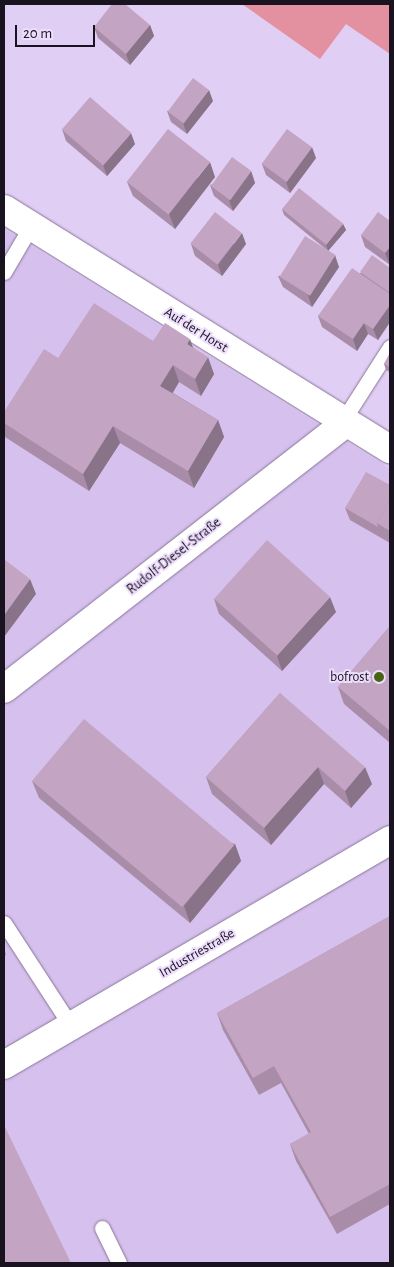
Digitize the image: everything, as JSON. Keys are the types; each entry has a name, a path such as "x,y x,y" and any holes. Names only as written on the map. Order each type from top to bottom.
{"street":[{"name":"Auf der Horst","path":"4,209 344,423 390,449"},
{"name":"Rudolf-Diesel-Straße","path":"4,689 344,423"},
{"name":"Industriestraße","path":"4,1065 390,840"}],"lane":[{"path":"4,272 31,226"},
{"path":"344,423 390,347"},
{"path":"4,923 71,1026"},
{"path":"102,1228 119,1263"}],"shaded area":[{"path":"242,4 390,4 390,54 346,24 320,59"},
{"path":"4,229 390,469 390,1263 4,1263"}],"building":[{"path":"112,4 125,4 150,25 126,54 94,27"},
{"path":"193,78 209,90 184,124 168,112"},
{"path":"90,97 132,133 103,166 62,129"},
{"path":"168,129 210,162 169,214 127,182"},
{"path":"287,129 312,147 287,182 262,164"},
{"path":"232,157 251,171 230,200 211,186"},
{"path":"299,188 343,224 326,245 282,209"},
{"path":"215,212 242,233 217,264 190,244"},
{"path":"378,212 390,221 390,247 385,253 361,235"},
{"path":"305,236 336,255 310,296 280,277"},
{"path":"372,255 390,268 390,293 360,272"},
{"path":"352,268 390,294 390,305 373,329 364,323 353,339 318,316"},
{"path":"94,303 153,341 165,323 190,339 187,344 208,357 195,379 173,365 160,386 218,420 188,471 113,426 83,474 4,423 4,412 44,349 58,358"},
{"path":"390,353 390,367 384,364"},
{"path":"366,472 390,485 390,499 377,523 378,527 345,508"},
{"path":"390,499 390,531 377,523"},
{"path":"267,540 330,597 277,656 214,599"},
{"path":"4,559 30,579 4,615"},
{"path":"390,626 390,731 338,687"},
{"path":"280,693 365,767 345,791 318,767 264,828 206,777"},
{"path":"84,719 234,845 182,907 32,781"},
{"path":"390,916 390,1184 330,1217 290,1144 311,1132 274,1066 253,1078 217,1013"},
{"path":"4,1125 71,1263 4,1263"}],"place":[{"name":"bofrost","path":"379,677"}]}
